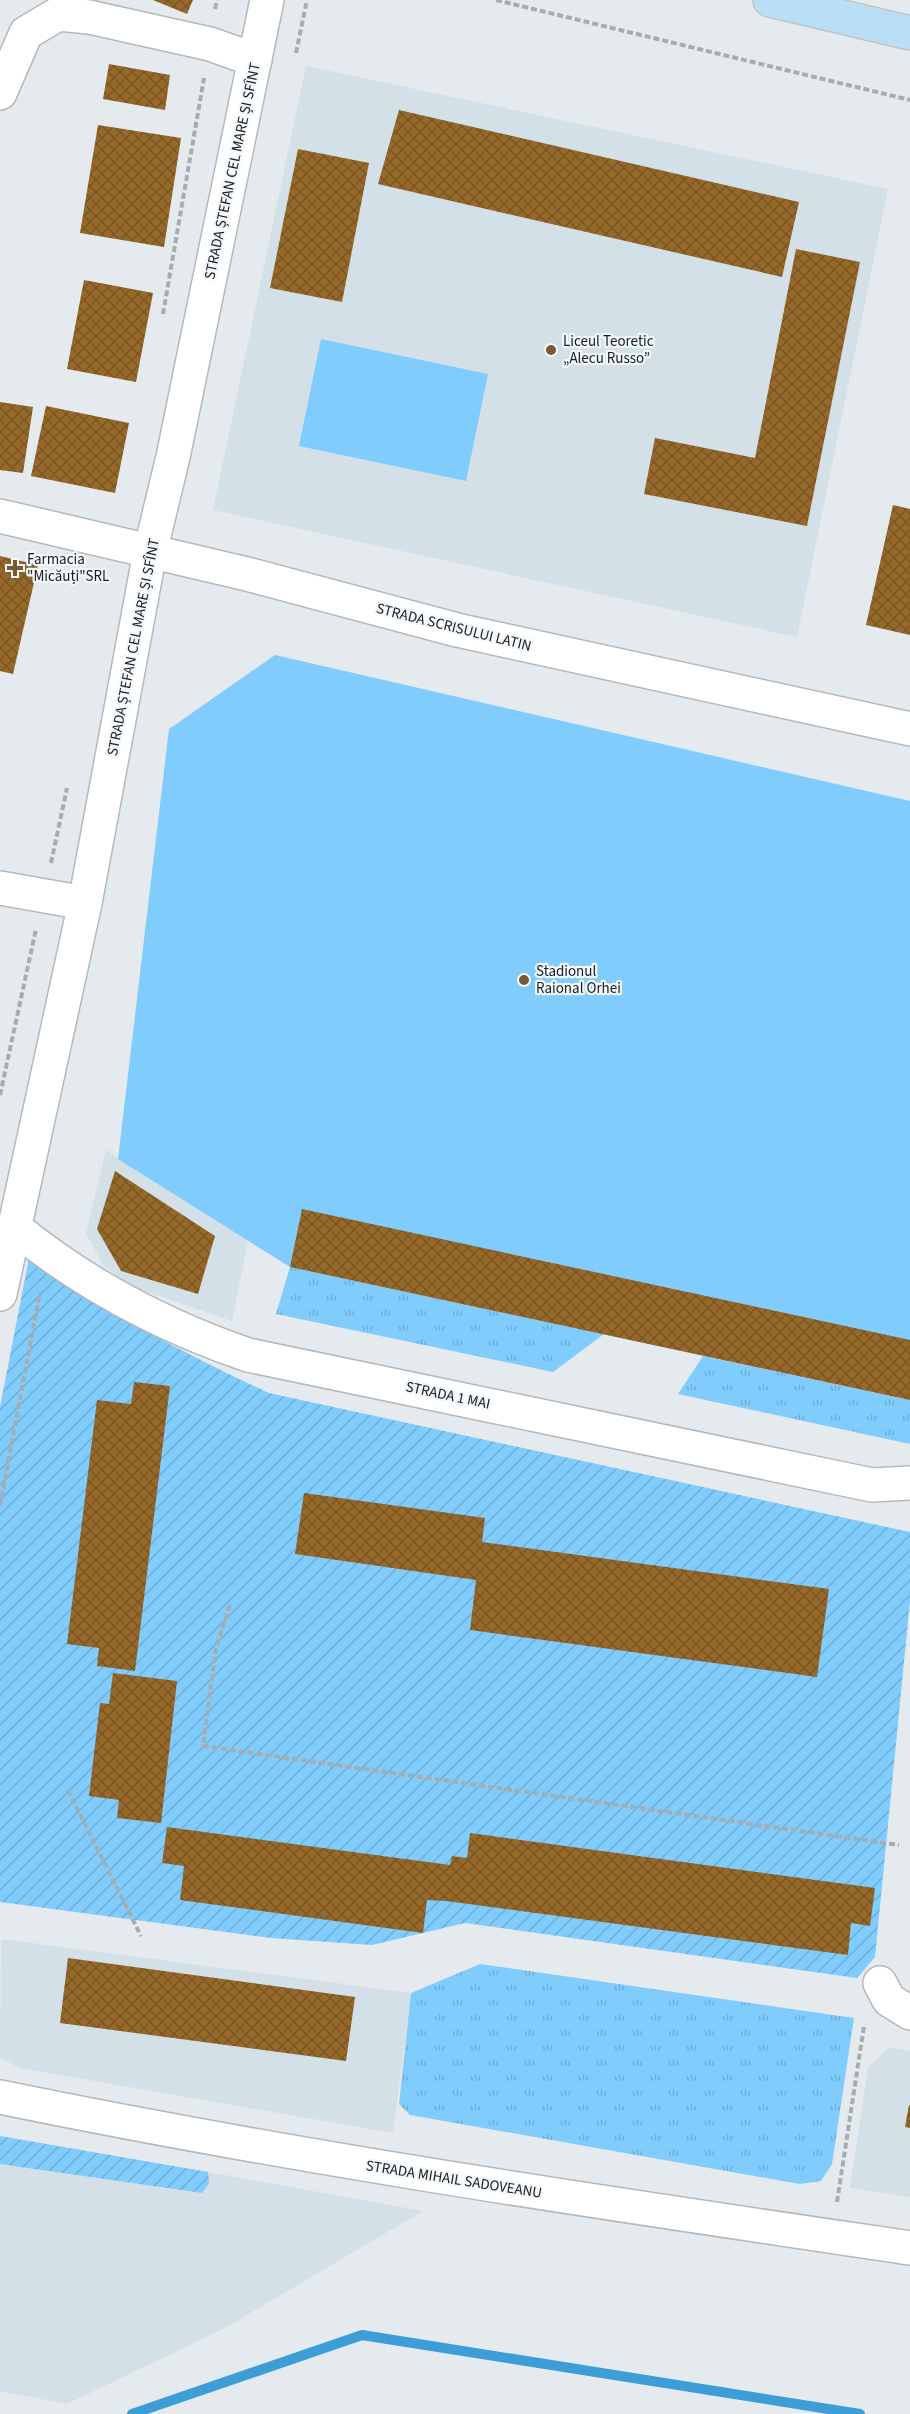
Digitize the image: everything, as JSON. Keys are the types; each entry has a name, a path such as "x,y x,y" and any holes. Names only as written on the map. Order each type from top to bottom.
{"main road":[{"path":"770,0 910,33"}],"street":[{"name":"STRADA ȘTEFAN CEL MARE ȘI SFÎNT","path":"0,1294 85,903 150,552 173,457 267,0"},
{"path":"0,93 26,33 58,14 89,18 210,44 255,60"},
{"name":"STRADA SCRISULUI LATIN","path":"0,516 247,574 457,630 910,729"},
{"path":"0,888 85,903"},
{"name":"STRADA 1 MAI","path":"14,1227 47,1254 94,1285 198,1338 249,1355 872,1485 910,1484"},
{"path":"880,1983 889,2000 910,2013"},
{"name":"STRADA MIHAIL SADOVEANU","path":"0,2097 314,2156 910,2248"}],"path":[{"path":"496,0 910,100"},
{"path":"230,1605 216,1648 203,1746 899,1845"},
{"path":"68,1790 141,1936"},
{"path":"832,2237 864,2024"}],"shaded area":[{"name":"Liceul Teoretic „Alecu Russo”","path":"306,66 888,189 797,637 213,510"},
{"path":"106,1150 248,1241 232,1321 133,1287 103,1265 86,1233"},
{"path":"1,1939 411,1993 393,2133 20,2068 0,2058"},
{"path":"889,2047 910,2051 910,2197 850,2188 868,2068"},
{"path":"0,2136 423,2211 225,2328 67,2404 0,2391"}],"green space":[{"path":"321,339 488,374 466,481 299,446"},
{"name":"Stadionul Raional Orhei","path":"275,655 910,801 910,1400 290,1267 118,1159 169,729"},
{"path":"29,1258 57,1278 146,1331 269,1393 910,1532 910,1601 875,1957 857,1978 465,1923 372,1945 271,1938 0,1902 0,1407"},
{"path":"290,1267 604,1334 553,1372 276,1314"},
{"path":"703,1356 910,1400 910,1444 678,1394"},
{"path":"480,1964 854,2018 832,2164 821,2181 800,2184 410,2115 399,2104 411,1993"},
{"path":"0,2136 208,2172 209,2183 202,2193 0,2164"}],"building":[{"path":"153,0 193,0 187,14"},
{"path":"109,64 170,75 165,110 103,99"},
{"path":"399,110 799,202 782,277 378,184"},
{"path":"98,125 181,138 164,247 80,233"},
{"path":"298,149 369,163 342,302 270,288"},
{"path":"796,249 860,262 807,526 644,494 655,438 755,458"},
{"path":"84,280 153,293 136,382 67,369"},
{"path":"0,402 33,407 23,473 0,470"},
{"path":"46,406 129,423 115,493 31,476"},
{"path":"893,505 910,509 910,635 866,625"},
{"path":"0,556 38,565 13,674 0,671"},
{"path":"115,1171 215,1236 198,1294 121,1271 97,1229"},
{"path":"302,1209 910,1340 910,1400 290,1267"},
{"path":"134,1382 170,1386 135,1671 97,1666 99,1648 67,1644 97,1400 131,1404"},
{"path":"304,1493 485,1518 482,1542 829,1589 817,1677 470,1630 476,1580 295,1554"},
{"path":"113,1673 177,1681 161,1823 117,1818 119,1800 89,1796 100,1703 109,1704"},
{"path":"167,1827 450,1865 452,1856 467,1858 470,1833 875,1888 870,1926 851,1923 848,1955 427,1900 423,1933 180,1900 184,1866 162,1863"},
{"path":"68,1958 355,1997 346,2061 60,2023"},
{"path":"910,2105 910,2128 905,2127"}],"waterway":[{"path":"132,2414 362,2335 860,2414"}],"place":[{"name":"Liceul Teoretic „Alecu Russo”","path":"551,350"},
{"name":"Farmacia \"Micăuți\"SRL","path":"15,568"},
{"name":"Stadionul Raional Orhei","path":"524,980"}]}
